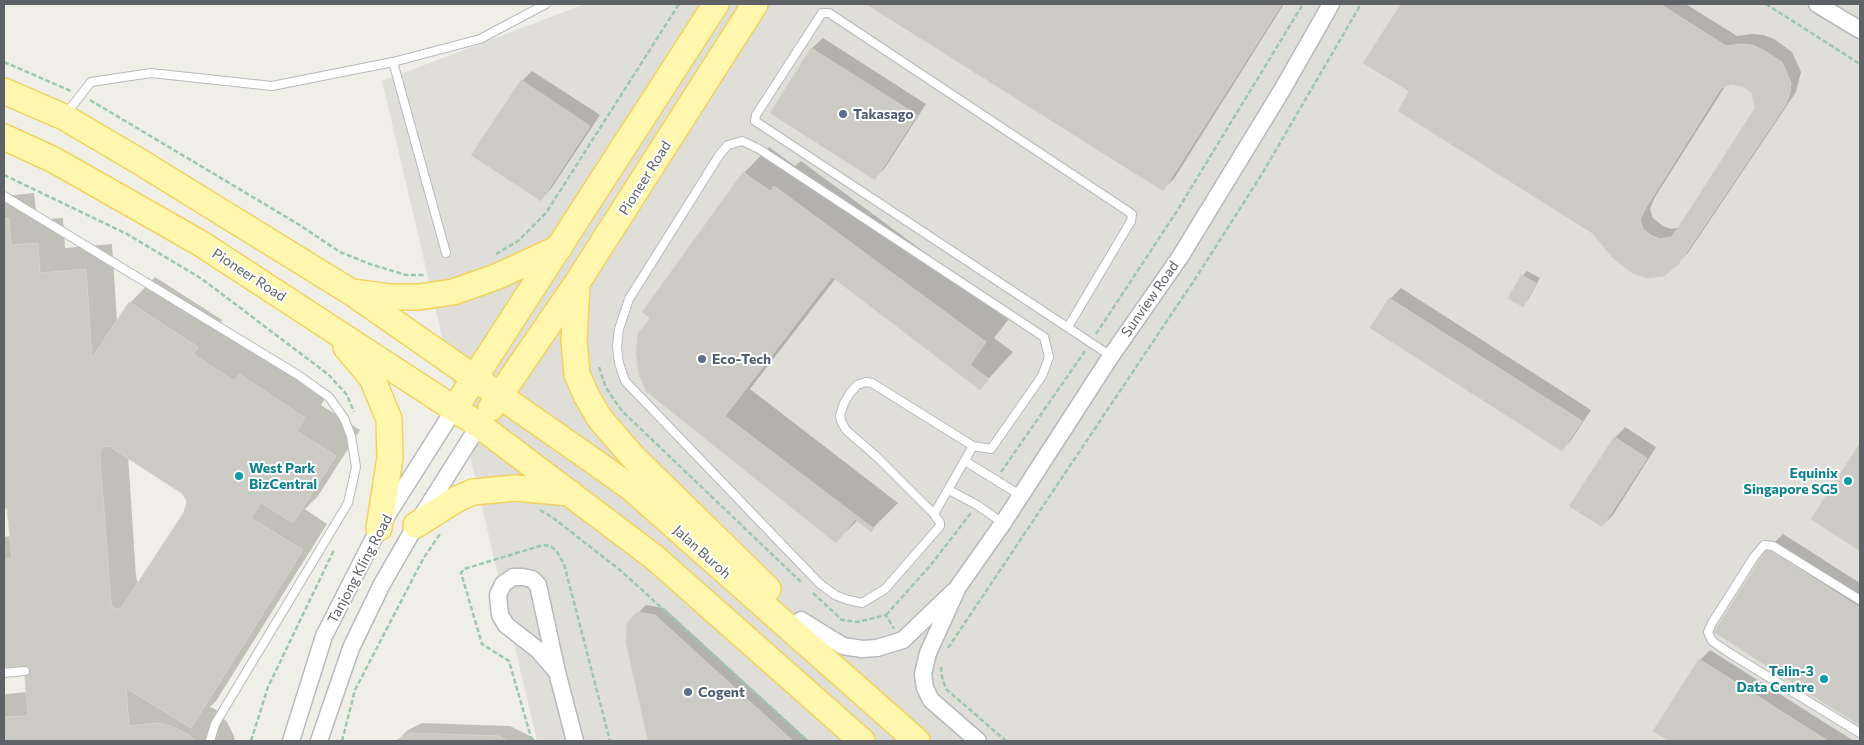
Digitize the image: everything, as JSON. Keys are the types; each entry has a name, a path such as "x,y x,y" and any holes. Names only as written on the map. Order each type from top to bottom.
{"main road":[{"path":"716,4 455,408 654,557 862,741"},
{"name":"Pioneer Road","path":"480,425 577,284 755,4"},
{"path":"4,91 64,116 137,160 351,292 474,379"},
{"name":"Pioneer Road","path":"4,137 54,160 200,243 455,408"},
{"path":"351,292 390,297 420,297 454,292 496,277 559,248"},
{"path":"577,284 574,340 577,374 586,395 600,419 633,458 801,620 877,706"},
{"path":"331,328 372,378 389,419 390,458 379,528"},
{"name":"Jalan Buroh","path":"474,379 500,395 630,487 917,741"},
{"path":"416,525 457,498 473,492 516,488 570,493"}],"street":[{"name":"Sunview Road","path":"978,741 931,700 925,688 923,674 928,653 958,587 1003,523 1111,356 1180,257 1282,90 1331,4"},
{"path":"1818,4 1860,30"},
{"name":"Tanjong Kling Road","path":"291,741 324,636 379,528 455,408"},
{"name":"Tanjong Kling Road","path":"319,741 351,648 382,584 416,525 480,425"},
{"path":"557,672 538,650 506,625 500,615 498,595 503,584 512,578 522,577 532,580 538,585 557,672 575,741"},
{"name":"Sunview Road","path":"801,620 843,646 862,649 877,648 903,640 958,587"}],"lane":[{"path":"64,116 91,82 151,73 272,86 393,62 480,39 546,4"},
{"path":"1068,327 1131,221 1132,214 829,13 822,13 756,115 756,121 1111,356"},
{"path":"393,62 446,253"},
{"path":"742,141 760,149 1044,337 1049,357 1042,376 991,450 973,446 872,383 866,382 857,385 844,403 840,414 841,422 846,430 878,457 934,514 940,526 885,589 862,603 835,595 819,582 625,381 618,363 617,347 619,329 629,299 720,154 728,145 742,141"},
{"path":"4,196 298,375 329,397 344,418 351,436 356,467 348,503 214,724 210,741"},
{"path":"934,514 973,446"},
{"path":"965,461 1020,495"},
{"path":"949,490 977,505 1003,523"},
{"path":"1860,600 1773,546 1764,545 1717,614 1708,632 1712,641 1725,650 1860,733"},
{"path":"4,673 25,671"}],"path":[{"path":"495,255 518,241 546,213 680,4"},
{"path":"995,479 1091,342 1177,211 1303,4"},
{"path":"945,653 1197,276 1262,174 1361,4"},
{"path":"1766,4 1860,64"},
{"path":"4,62 82,95 298,224 340,252 406,275 429,275"},
{"path":"4,175 127,234 202,279 329,375 347,395 355,412"},
{"path":"886,615 930,566 977,505"},
{"path":"536,508 552,517 620,570 808,741"},
{"path":"342,741 355,690 423,559 444,528"},
{"path":"251,741 268,687 336,547"},
{"path":"464,569 460,573 482,644 509,660 532,741"}],"shaded area":[{"path":"585,4 1860,4 1860,741 537,741 382,81"}],"building":[{"path":"866,4 1282,4 1163,191"},
{"path":"1401,4 1660,4 1726,46 1752,45 1763,50 1782,62 1791,83 1786,104 1678,265 1664,276 1648,278 1632,273 1613,258 1592,233 1398,111 1409,91 1363,63","holes":["1732,84 1744,87 1752,93 1755,108 1676,231 1671,237 1660,239 1652,236 1643,229 1640,220 1645,209 1721,88"]},
{"name":"Takasago","path":"811,48 917,115 875,180 770,113"},
{"path":"521,80 590,126 541,201 471,155"},
{"name":"Eco-Tech","path":"743,172 770,191 774,186 986,342 970,365 989,379 980,390 832,277 725,416 874,529 871,532 855,519 836,543 646,391 639,374 636,354 638,334 650,318 642,312"},
{"name":"West Park BizCentral","path":"4,218 9,218 11,245 38,243 40,273 86,269 92,358 129,302 198,347 193,354 234,381 239,374 305,418 297,431 336,456 293,523 261,503 251,518 303,550 191,728 126,688 129,726 157,723 171,726 189,735 195,741 4,741 4,717 28,716 24,666 4,668 4,559 12,558 7,508 4,509","holes":["109,446 183,494 187,502 184,512 121,608 116,609 112,607 100,450"]},
{"path":"1521,275 1536,283 1523,307 1508,298"},
{"path":"1389,298 1582,421 1562,451 1370,328"},
{"path":"1614,437 1647,458 1602,527 1569,506"},
{"name":"Equinix Singapore SG5","path":"1860,443 1860,551 1811,519"},
{"name":"Telin-3 Data Centre","path":"1767,548 1860,608 1860,726 1714,632"},
{"name":"Cogent","path":"637,612 655,615 793,741 648,741 626,642 627,623"},
{"path":"1699,659 1828,741 1669,741 1653,731"},
{"path":"410,733 499,736 508,741 395,741"}],"place":[{"name":"Takasago","path":"843,114"},
{"name":"Eco-Tech","path":"702,359"},
{"name":"West Park BizCentral","path":"239,476"},
{"name":"Equinix Singapore SG5","path":"1848,481"},
{"name":"Telin-3 Data Centre","path":"1824,679"},
{"name":"Cogent","path":"688,692"}]}
